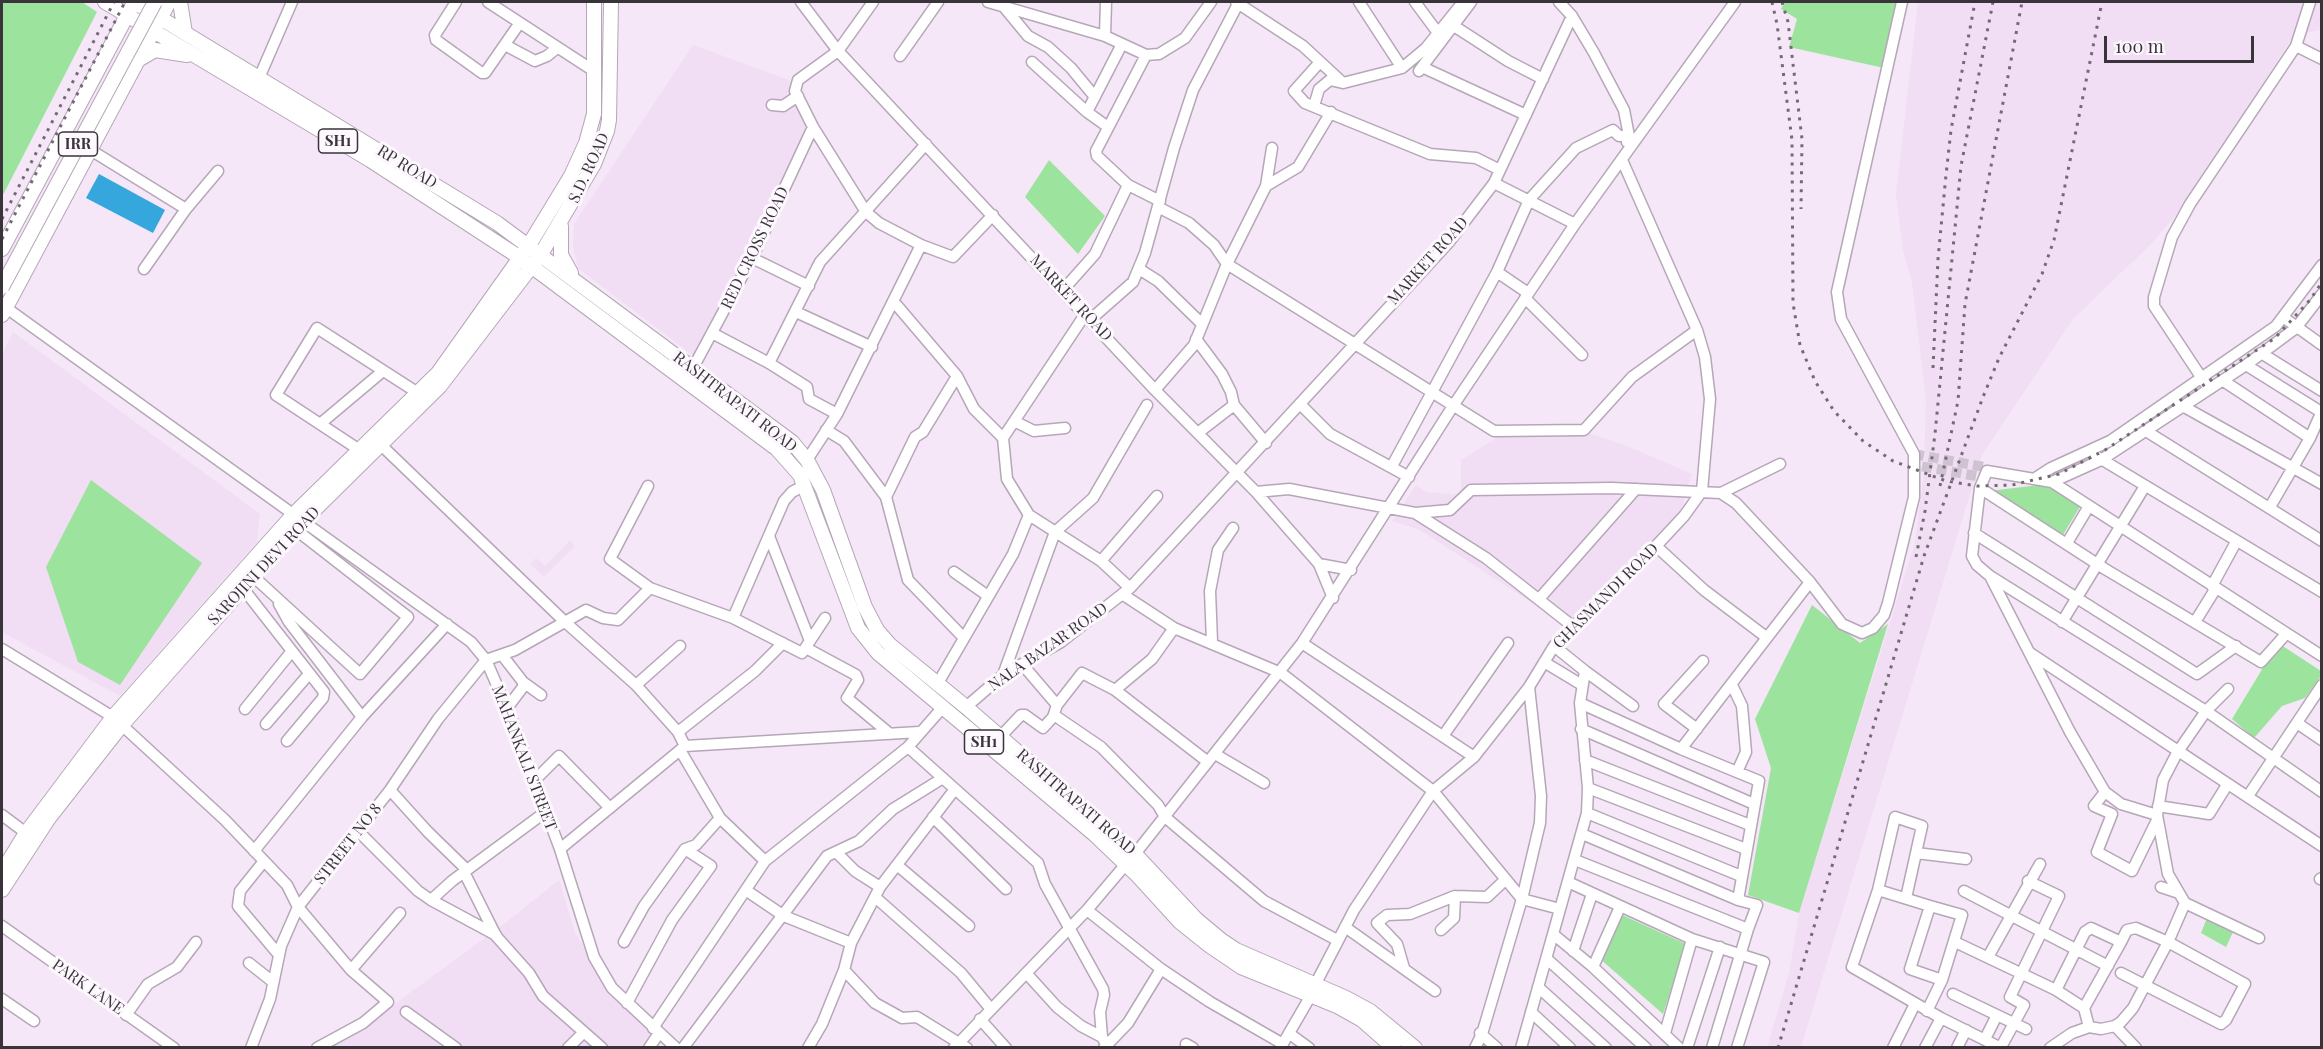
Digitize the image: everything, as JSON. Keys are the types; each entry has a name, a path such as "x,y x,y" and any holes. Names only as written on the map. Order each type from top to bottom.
{"main road":[{"name":"SH1","path":"105,2 153,31"},
{"name":"SH1","path":"134,2 160,18"},
{"name":"IRR","path":"2,249 134,2"},
{"name":"IRR","path":"2,269 146,2"},
{"name":"IRR","path":"2,287 155,2"},
{"name":"IRR","path":"4,311 169,2"},
{"path":"180,2 185,33"},
{"name":"S.D. ROAD","path":"529,245 571,176 586,144 594,114 594,2"},
{"name":"S.D. ROAD","path":"541,254 594,164 609,120 611,2"},
{"name":"RP ROAD","path":"160,18 497,223 529,245"},
{"name":"RP ROAD","path":"153,31 370,160 519,257"},
{"path":"136,62 155,50 198,58"},
{"path":"72,120 97,134"},
{"path":"567,213 559,241 567,268 576,280"},
{"path":"497,223 528,230 546,217"},
{"path":"487,237 498,247 502,258 503,266 495,290"},
{"name":"SH1","path":"529,245 541,254"},
{"name":"SAROJINI DEVI ROAD","path":"2,890 49,818 117,722 254,577 358,449 438,373 529,245"},
{"name":"SAROJINI DEVI ROAD","path":"2,872 27,833 117,722 297,522 380,444 453,370 541,254"},
{"name":"RASHTRAPATI ROAD","path":"541,254 792,442 807,460 823,490 866,607 877,630 891,645 966,706 1221,940 1258,967 1312,991 1370,1011 1415,1047"},
{"name":"RASHTRAPATI ROAD","path":"519,257 777,449 796,470 805,485 851,613 858,628 878,653 1131,859"},
{"path":"2,269 20,280"},
{"path":"851,613 866,607"},
{"name":"RASHTRAPATI ROAD","path":"1312,991 1362,1020 1394,1047"}],"street":[{"path":"259,78 292,2"},
{"path":"456,2 435,35 436,40 483,73 519,24"},
{"path":"488,2 594,71"},
{"name":"MARKET ROAD","path":"801,2 838,51 993,214 1155,390 1256,492 1319,564 1333,598"},
{"path":"873,2 838,51 798,80 795,91 813,127 866,212 879,223 921,245 954,257 993,214"},
{"path":"900,56 938,2"},
{"path":"988,2 1105,36 1146,55 1159,54 1185,38 1211,2"},
{"path":"1105,36 1106,2"},
{"path":"1343,83 1294,39 1238,2 1193,90 1133,282 1088,316 1052,362 1004,438 1007,479 1029,515 1101,561 1126,591 1174,627 1281,673 1433,791 1522,899 1560,909"},
{"path":"1359,2 1402,68"},
{"path":"1415,2 1438,33"},
{"path":"1314,106 1319,89 1330,80 1343,83 1402,68 1438,33 1463,2"},
{"path":"1471,2 1420,69 1526,115"},
{"path":"1559,2 1572,16 1624,110 1629,136 1623,159 1697,330 1705,357 1710,399 1702,491"},
{"path":"844,970 875,1003 902,1018 917,1017 959,1046 990,1008 1027,974 1088,910 1281,673 1333,598 1453,406 1575,224 1735,2"},
{"path":"1256,492 1289,489 1415,513 1450,510 1471,490 1636,489 1721,493 1736,503 1810,582 1842,624 1862,633 1873,628 1884,615 1888,603 1914,497 1914,454 1841,319 1837,292 1902,2"},
{"path":"2209,389 2200,380 2154,306 2154,297 2172,237 2190,204 2296,46 2310,2"},
{"path":"1004,7 1029,36 1048,47 1071,68 1095,97"},
{"name":"MARKET ROAD","path":"1237,474 1355,342 1449,242 1494,183 1572,16"},
{"path":"1454,26 1508,61 1543,78"},
{"path":"1087,112 1122,44"},
{"path":"504,45 535,61 548,56 557,48"},
{"path":"2296,46 2322,59"},
{"path":"1146,55 1095,151 1097,156 1128,185 1189,223 1214,245 1227,264 1494,431 1584,430 1632,377 1697,330"},
{"path":"1032,62 1087,112 1108,127"},
{"path":"1320,62 1294,91 1299,99 1430,154 1476,158 1500,170"},
{"path":"772,105 783,106 798,96"},
{"path":"1266,186 1298,167 1331,112"},
{"name":"RED CROSS ROAD","path":"693,368 752,258 813,127"},
{"path":"1392,466 1497,272 1529,200 1576,148 1613,130 1619,136 1629,136"},
{"path":"769,363 820,262 926,144"},
{"path":"1155,390 1189,352 1196,339 1227,264 1266,186 1272,148"},
{"path":"89,149 186,208"},
{"path":"144,269 186,208 218,171"},
{"path":"1494,183 1575,224"},
{"path":"1063,290 1095,254 1128,185"},
{"path":"807,460 837,414 921,245"},
{"path":"752,258 809,286"},
{"path":"2034,479 2051,468 2091,451 2200,380 2276,326 2322,265"},
{"path":"1138,269 1158,282 1202,324"},
{"path":"1497,272 1527,296 1582,355"},
{"path":"2052,482 2101,460 2246,365 2296,328 2322,294"},
{"path":"894,302 957,376 974,409 1004,438"},
{"path":"4,311 297,522 408,617 360,674 254,577"},
{"path":"796,312 872,347"},
{"path":"2283,317 2322,345"},
{"path":"358,449 276,395 317,328 418,393"},
{"path":"712,333 769,363 807,387 809,399 837,414"},
{"path":"1196,339 1222,374 1231,392 1234,405 1266,442"},
{"path":"2261,353 2322,391"},
{"path":"2246,365 2320,418 2270,507"},
{"path":"320,424 383,371"},
{"path":"886,496 915,437 923,432 957,376"},
{"path":"2222,380 2310,438"},
{"path":"2172,398 2182,407 2292,470 2322,484"},
{"path":"1300,404 1330,434 1409,477"},
{"path":"1004,675 1055,532 1093,498 1147,405"},
{"path":"1199,432 1234,405"},
{"path":"1016,422 1034,431 1065,428"},
{"path":"826,430 844,441 886,496 908,579 963,637"},
{"path":"2146,431 2322,541"},
{"path":"380,444 564,621 636,685 678,732 683,748 720,818 765,861"},
{"path":"2091,451 2101,460 2322,592"},
{"path":"1721,493 1780,464"},
{"path":"2322,656 2052,482 1988,471 1980,488 1974,533 1972,556 1977,565 1990,576 2062,622 2206,711 2322,792"},
{"name":"NALA BAZAR ROAD","path":"966,706 1004,675 1061,642 1126,591 1237,474"},
{"path":"733,618 784,501 792,492 805,485"},
{"path":"648,486 610,559 650,588 733,618 801,652 825,618"},
{"path":"2062,622 2145,486"},
{"path":"1980,488 2097,564 2265,662 2286,634"},
{"path":"1539,599 1636,489"},
{"name":"GHASMANDI ROAD","path":"1284,1042 1337,940 1433,791 1474,757 1529,687 1554,646 1575,628 1656,546 1684,516 1702,491"},
{"path":"1101,561 1157,496"},
{"path":"2067,543 2089,506"},
{"path":"1415,513 1486,558 1575,628"},
{"path":"938,683 1013,555 1029,515"},
{"name":"MAHANKALI STREET","path":"297,522 447,624 471,642 486,660 507,708 544,813 560,849 594,957 612,988 676,1047"},
{"path":"1212,642 1210,591 1218,550 1233,528"},
{"path":"1974,533 2197,674 2236,646"},
{"path":"769,536 808,644 856,675 858,680 847,698 890,733"},
{"path":"2195,622 2236,542"},
{"path":"1656,546 1704,590 1766,637"},
{"path":"1319,564 1351,570"},
{"path":"954,572 988,596"},
{"path":"1990,576 2027,651 2105,792 2121,804 2158,814 2209,814 2227,785"},
{"path":"1681,749 1810,582"},
{"path":"242,588 324,696 287,741"},
{"path":"486,660 529,642 586,610 603,618 618,620 650,588"},
{"path":"274,596 289,622 362,717"},
{"path":"254,851 362,717 447,624"},
{"path":"1115,690 1152,659 1174,627"},
{"path":"678,732 755,671 783,643"},
{"path":"1302,643 1474,757"},
{"path":"1443,736 1508,643"},
{"path":"636,685 680,646"},
{"path":"1554,646 1633,706"},
{"path":"2,649 117,722 225,820 287,885 298,907 351,970 388,1002 363,1023 317,1047"},
{"path":"244,709 292,651"},
{"path":"2027,651 2177,753 2248,796 2322,846"},
{"path":"502,655 523,682 542,695"},
{"name":"STREET NO 8","path":"251,1047 270,999 279,955 298,907 390,790 438,719 486,660"},
{"path":"1697,729 1664,704 1703,661"},
{"path":"1544,662 1582,685"},
{"path":"1022,664 1055,710 1101,747 1158,805 1165,817 1264,900 1337,940"},
{"path":"1534,1047 1522,1043 1587,813 1588,788 1580,703 1585,671"},
{"path":"1000,737 1021,715 1025,715 1042,728 1084,673 1115,690 1212,758 1264,783"},
{"path":"266,724 309,674"},
{"path":"507,708 523,687 523,682"},
{"path":"1732,685 1742,705 1746,752 1737,772"},
{"path":"2248,796 2322,685"},
{"path":"1475,1047 1522,899 1540,823 1541,796 1529,687"},
{"path":"2105,792 2094,806 2112,814 2097,852 2132,871 2158,814 2163,780 2177,753 2206,711 2229,689"},
{"path":"1580,703 1681,749 1759,781 1738,900"},
{"path":"649,1047 656,1031 765,861 908,747 943,707"},
{"path":"2296,723 2322,740"},
{"path":"1581,729 1754,804"},
{"path":"560,849 683,748 919,732"},
{"path":"908,747 1038,863 1045,884 1103,989 1100,1012 1104,1043"},
{"path":"533,782 559,756 610,808"},
{"path":"1585,760 1750,825"},
{"path":"683,1047 827,856 859,841 894,809 943,778"},
{"path":"1588,788 1746,849"},
{"path":"808,1047 822,1024 844,970 851,943 878,892 955,789"},
{"path":"390,790 466,871 496,936 529,973 543,996 583,1033 602,1047"},
{"path":"431,900 544,813"},
{"path":"1587,813 1741,876"},
{"path":"2050,1047 2072,1033 2089,1027 2101,1029 2115,1026 2133,1008 2143,985 2168,942 2182,898 2168,874 2158,814"},
{"path":"2,815 27,833"},
{"path":"933,817 1006,889"},
{"path":"1906,898 1922,826 1895,817 1878,890 1852,967 1927,1011 2001,1047 2024,1005 2010,997"},
{"path":"624,942 644,906 685,849 696,845 720,818"},
{"path":"358,831 418,891 496,936"},
{"path":"1582,834 1738,900 1757,905 1713,1047"},
{"path":"627,1003 672,920 711,866 685,849"},
{"path":"837,853 961,974 990,1008"},
{"path":"1916,854 1966,859"},
{"path":"1575,860 1748,929"},
{"path":"264,861 240,891 238,906 279,955"},
{"path":"1988,957 2028,881 2040,864"},
{"path":"897,865 969,926"},
{"path":"1404,968 1396,944 1377,923 1387,915 1410,914 1455,896 1487,897 1505,880"},
{"path":"1985,1039 2022,974 2059,896 2028,881"},
{"path":"1568,882 1692,939 1764,962 1737,1047"},
{"path":"2161,887 2259,938"},
{"path":"1878,890 1962,915 1942,980 1927,1011"},
{"path":"747,891 784,916 851,943"},
{"path":"1964,891 2108,966"},
{"path":"1573,951 1592,894"},
{"path":"1440,930 1454,918 1455,896"},
{"path":"1930,906 1910,969 1942,980"},
{"path":"1593,967 1620,907"},
{"path":"1088,910 1161,969 1210,1002 1284,1042 1309,1047"},
{"path":"351,970 400,913"},
{"name":"PARK LANE","path":"2,927 174,1047"},
{"path":"1345,927 1435,991"},
{"path":"2084,1008 2127,930 2132,928 2168,942 2245,984 2224,1023 2217,1023 2121,973"},
{"path":"2056,990 2075,949 2088,929 2095,929 2121,942"},
{"path":"1553,934 1593,967 1679,1047"},
{"path":"1665,1033 1692,939"},
{"path":"126,1015 148,984 177,967 196,942"},
{"path":"1955,942 2056,990 2084,1008 2089,1027"},
{"path":"1687,1047 1720,947"},
{"path":"1547,959 1646,1047"},
{"path":"249,963 273,982"},
{"path":"1104,1043 1128,1023 1161,969"},
{"path":"1027,974 1069,1018 1104,1043"},
{"path":"1538,987 1606,1047"},
{"path":"1953,994 2026,1029"},
{"path":"2,999 34,1021"},
{"path":"1893,1047 1915,1004"},
{"path":"406,1012 456,1047"},
{"path":"1531,1012 1570,1047"},
{"path":"1925,1047 1941,1018"},
{"path":"980,1019 1006,1047"},
{"path":"2115,1026 2136,1047"},
{"path":"1957,1047 1966,1030"},
{"path":"568,1047 583,1033"},
{"path":"1481,1033 1497,1047"}],"shaded area":[{"path":"1918,2 2321,2 2321,30 2294,35 2187,202 2151,244 2073,319 1982,455 1801,1047 1767,1048 1789,973 1799,913 1915,543 1924,472 1926,400 1912,283 1903,250 1896,195"},
{"path":"693,45 789,80 809,138 695,357 578,268 573,247 574,224"},
{"path":"13,332 260,514 257,542 120,696 2,632 2,354"},
{"path":"1585,432 1627,446 1692,474 1682,507 1669,528 1568,626 1420,530 1392,521 1416,485 1426,492 1461,495 1461,460 1503,434"},
{"path":"570,540 575,546 544,577 530,564 536,558 545,566"},
{"path":"559,880 575,933 608,986 654,1035 646,1048 324,1048 344,1041 504,924"}],"green space":[{"path":"2,2 82,2 97,12 2,197"},
{"path":"1785,2 1898,2 1884,68 1789,47 1797,19 1781,9"},
{"path":"1049,160 1105,216 1078,254 1025,197"},
{"path":"91,480 202,563 120,685 78,662 46,567"},
{"path":"2048,484 2081,505 2061,538 1989,491"},
{"path":"1812,605 1860,643 1888,624 1799,913 1748,895 1771,768 1755,719"},
{"path":"2278,643 2321,671 2321,676 2305,698 2282,706 2254,738 2232,719"},
{"path":"1620,914 1686,944 1663,1014 1599,958"},
{"path":"2207,918 2233,932 2226,947 2201,933"}],"water":[{"path":"99,174 165,210 153,233 86,198"}],"tunnel":[{"path":"1914,454 1984,467 1987,471 1982,477 1914,465"}],"railway":[{"path":"2,219 114,2"},
{"path":"2,239 125,2"},
{"path":"1772,2 1792,140 1793,303 1800,345 1815,381 1834,411 1863,441 1893,461 1946,481 1977,486 2012,485 2059,474 2105,450 2275,338 2310,300 2322,282"},
{"path":"1782,2 1788,22 1802,139 1801,209"},
{"path":"1933,368 1938,259 1951,130 1975,2"},
{"path":"1916,557 1925,511 1935,434 1961,166 1993,2"},
{"path":"1940,486 1958,401 1965,304 2022,2"},
{"path":"1778,1048 1924,556 1999,358 2042,274 2054,240 2102,2"}]}
